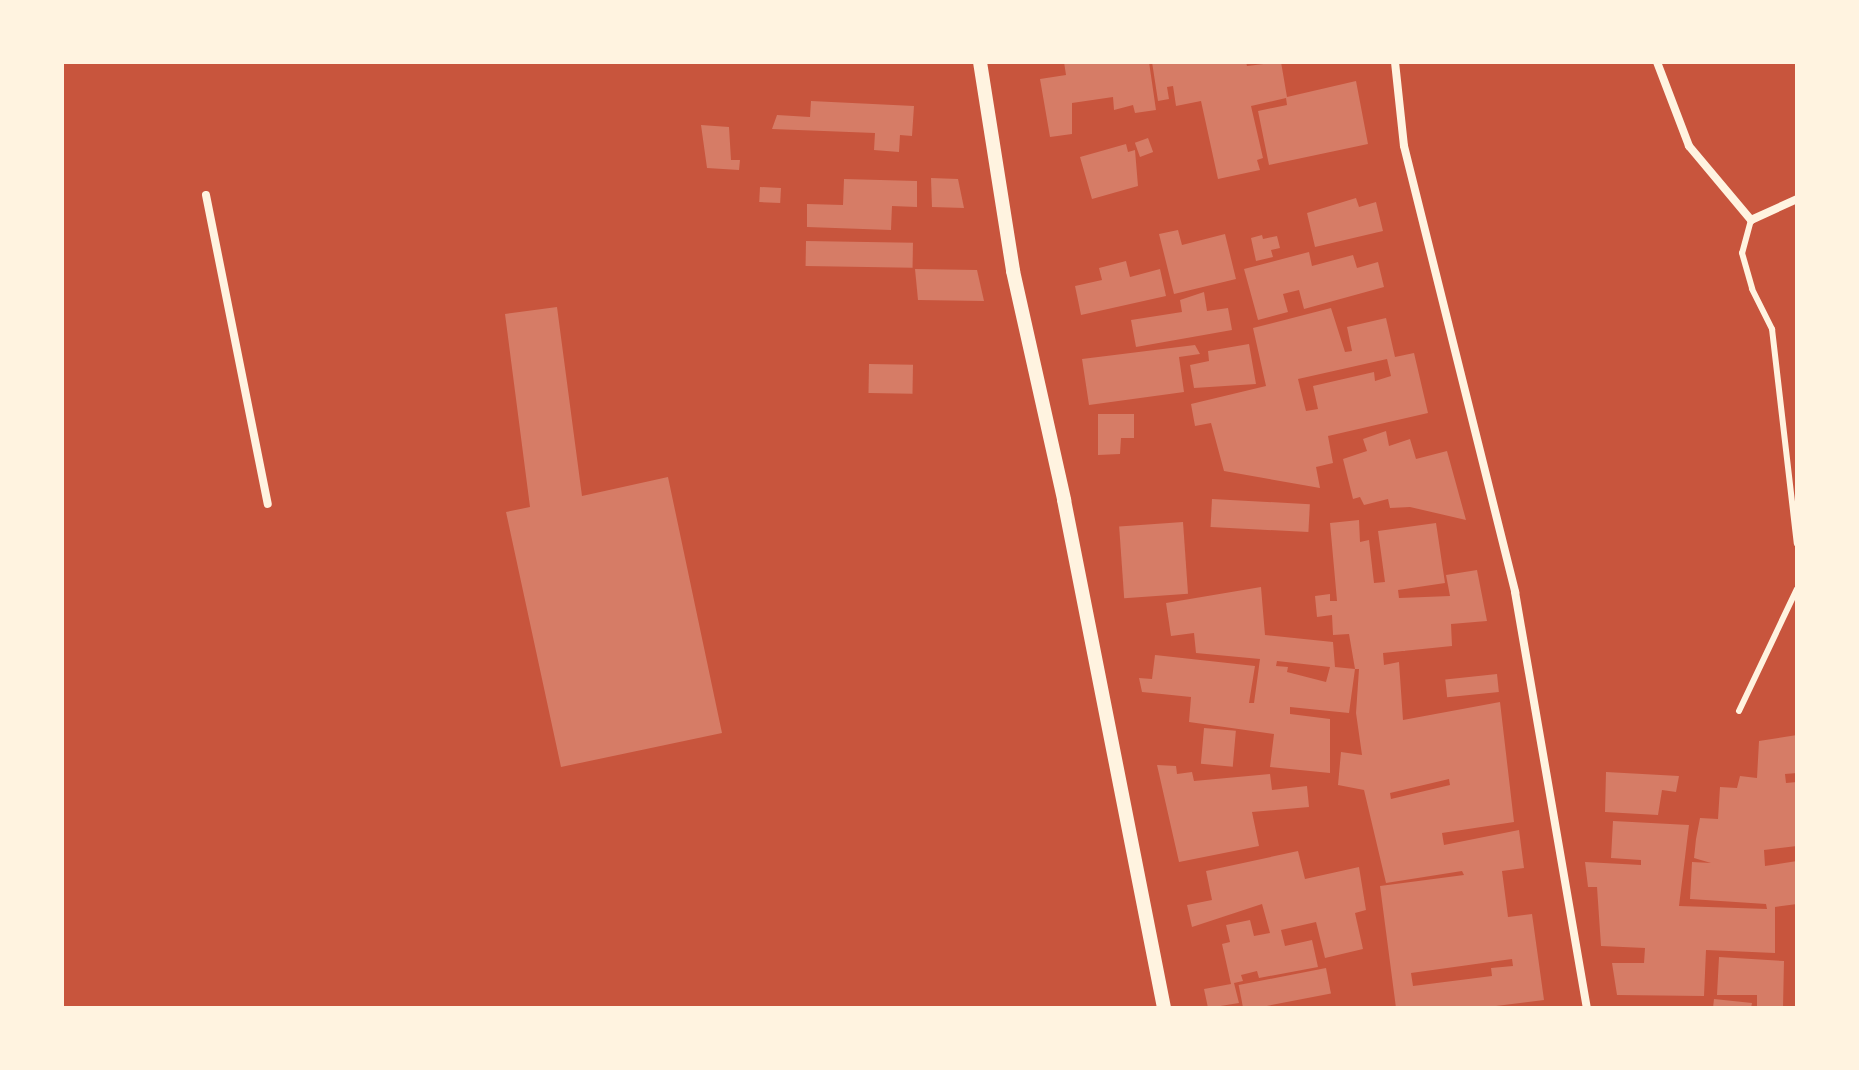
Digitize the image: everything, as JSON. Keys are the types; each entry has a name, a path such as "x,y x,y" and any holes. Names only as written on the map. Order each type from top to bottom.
{"street":[{"path":"980,62 1013,271 1064,500 1164,1008"},
{"path":"1395,62 1404,146 1515,592 1587,1008"},
{"path":"1657,62 1689,146 1751,220 1797,199"},
{"path":"206,195 268,504"}],"lane":[{"path":"1751,220 1742,253 1772,329 1797,544"},
{"path":"1739,711 1797,589"}],"building":[{"path":"1064,62 1149,62 1156,110 1135,113 1133,105 1114,110 1113,97 1072,103 1072,134 1050,137 1040,79 1066,75"},
{"path":"1152,62 1246,62 1247,66 1281,62 1287,97 1356,81 1368,144 1269,165 1258,111 1287,105 1286,98 1251,106 1263,158 1257,160 1260,170 1218,179 1201,101 1176,106 1173,86 1167,87 1169,99 1158,101"},
{"path":"811,101 914,106 912,136 900,135 899,152 874,150 875,133 772,129 777,115 810,117"},
{"path":"701,125 729,127 731,160 740,160 739,170 707,168"},
{"path":"1148,138 1153,152 1140,157 1135,143"},
{"path":"1126,144 1128,152 1135,150 1138,186 1092,199 1080,157"},
{"path":"931,178 958,179 964,208 932,207"},
{"path":"844,179 917,181 917,207 892,206 891,230 807,227 807,204 843,205"},
{"path":"760,187 781,188 780,203 759,202"},
{"path":"1356,198 1359,207 1376,202 1383,231 1315,247 1307,213"},
{"path":"1178,230 1182,245 1225,234 1236,279 1174,294 1159,234"},
{"path":"1262,235 1263,239 1277,236 1280,248 1271,250 1273,257 1256,261 1251,238"},
{"path":"806,241 913,243 913,268 806,266"},
{"path":"1309,252 1312,266 1353,255 1357,268 1378,262 1384,287 1304,309 1299,290 1283,294 1288,312 1258,320 1244,269"},
{"path":"1126,261 1130,277 1160,269 1166,296 1081,315 1075,286 1102,280 1099,268"},
{"path":"915,269 977,270 984,301 918,300"},
{"path":"1204,292 1207,311 1228,308 1232,330 1136,347 1131,320 1182,312 1180,300"},
{"path":"557,307 582,496 668,477 722,733 561,767 506,512 530,507 505,314"},
{"path":"1331,308 1345,352 1352,351 1347,327 1386,318 1395,357 1414,353 1428,413 1328,436 1333,463 1316,467 1320,488 1224,471 1211,423 1195,426 1191,404 1266,386 1253,328","holes":["1387,359 1391,376 1375,381 1374,372 1313,386 1318,409 1306,411 1298,379"]},
{"path":"1249,344 1256,384 1194,388 1190,365 1209,361 1208,351"},
{"path":"1195,345 1200,354 1179,357 1184,392 1089,405 1082,359"},
{"path":"869,364 913,365 912,394 868,393"},
{"path":"1098,414 1134,414 1134,438 1121,438 1120,454 1098,455"},
{"path":"1386,431 1389,446 1410,439 1416,459 1447,451 1466,520 1410,507 1390,508 1388,499 1364,505 1360,497 1353,499 1343,459 1367,451 1363,439"},
{"path":"1212,499 1310,504 1308,532 1211,527"},
{"path":"1359,520 1360,542 1369,540 1374,583 1385,582 1378,531 1436,523 1445,583 1398,590 1399,598 1450,596 1446,575 1477,570 1487,621 1451,624 1452,646 1383,653 1384,665 1399,662 1403,720 1500,702 1514,822 1442,833 1444,845 1519,830 1524,868 1502,871 1508,917 1532,914 1544,1000 1480,1008 1396,1008 1380,886 1464,875 1462,871 1386,883 1364,790 1338,785 1341,752 1362,755 1356,713 1359,669 1355,669 1349,634 1333,635 1332,615 1317,617 1315,596 1330,594 1330,601 1337,601 1330,523","holes":["1449,779 1450,785 1391,799 1390,793","1512,959 1513,966 1491,968 1492,976 1413,986 1411,973"]},
{"path":"1183,522 1188,594 1124,598 1119,526"},
{"path":"1261,587 1265,635 1333,642 1335,667 1355,669 1349,713 1290,707 1290,714 1330,719 1330,773 1270,767 1274,734 1189,722 1191,697 1142,692 1139,678 1152,679 1155,655 1255,666 1249,703 1254,703 1260,659 1196,653 1194,633 1171,636 1166,603","holes":["1277,661 1330,667 1326,682 1287,672 1288,667 1276,666"]},
{"path":"1497,674 1499,692 1447,697 1445,679"},
{"path":"1204,728 1236,731 1233,767 1201,764"},
{"path":"1797,735 1797,773 1785,774 1786,783 1797,782 1797,846 1764,850 1765,866 1797,861 1797,904 1775,907 1775,953 1706,950 1704,996 1617,995 1612,963 1644,963 1645,948 1601,946 1597,887 1588,887 1585,862 1641,865 1641,860 1611,858 1613,821 1689,825 1679,906 1767,909 1766,904 1690,899 1692,862 1711,863 1694,858 1696,839 1700,818 1718,819 1720,787 1737,788 1740,776 1757,778 1759,741"},
{"path":"1157,765 1176,766 1177,774 1192,772 1194,781 1270,774 1272,790 1307,786 1309,807 1252,812 1259,846 1179,862"},
{"path":"1606,772 1679,776 1676,792 1662,790 1658,815 1605,812"},
{"path":"1298,851 1305,879 1359,867 1366,910 1355,913 1363,949 1325,958 1316,922 1281,930 1285,946 1312,940 1318,967 1259,978 1257,971 1241,975 1243,981 1234,983 1239,1003 1208,1008 1204,989 1231,984 1222,944 1230,942 1226,925 1250,920 1254,936 1270,933 1262,904 1192,927 1187,905 1212,900 1206,871"},
{"path":"1719,957 1784,961 1783,1008 1757,1008 1757,995 1717,995"},
{"path":"1326,968 1331,994 1243,1008 1239,985"},
{"path":"1714,999 1752,1003 1751,1008 1713,1008"}]}
